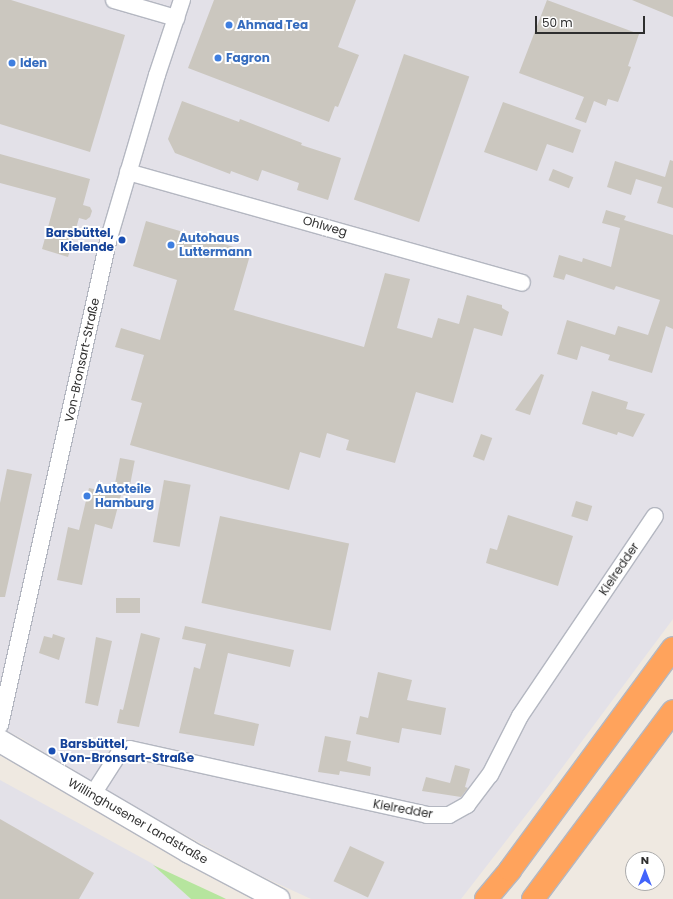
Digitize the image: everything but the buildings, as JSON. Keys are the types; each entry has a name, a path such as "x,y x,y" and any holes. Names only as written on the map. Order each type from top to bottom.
{"highway":[{"path":"486,899 510,870 673,648"},
{"path":"533,899 673,711"}],"main road":[{"name":"Willinghusener Landstraße","path":"0,741 93,794 189,852 278,899"}],"street":[{"path":"114,0 176,18"},
{"name":"Von-Bronsart-Straße","path":"0,724 99,283 128,172 182,0"},
{"name":"Ohlweg","path":"128,172 522,283"},
{"name":"Kielredder","path":"93,794 118,755 130,749 427,815 449,815 467,805 490,775 520,716 655,516"}],"shaded area":[{"path":"0,0 673,0 673,619 550,784 461,899 311,899 259,875 123,801 21,738 0,728"},
{"path":"0,780 153,864 191,899 0,899"}],"green space":[{"path":"153,865 222,897 226,899 191,899"}],"place":[{"name":"Ahmad Tea","path":"229,25"},
{"name":"Fagron","path":"218,58"},
{"name":"Iden","path":"12,63"},
{"name":"Barsbüttel, Kielende","path":"122,240"},
{"name":"Autohaus Luttermann","path":"171,245"},
{"name":"Autoteile Hamburg","path":"87,496"},
{"name":"Barsbüttel, Von-Bronsart-Straße","path":"52,751"}]}
